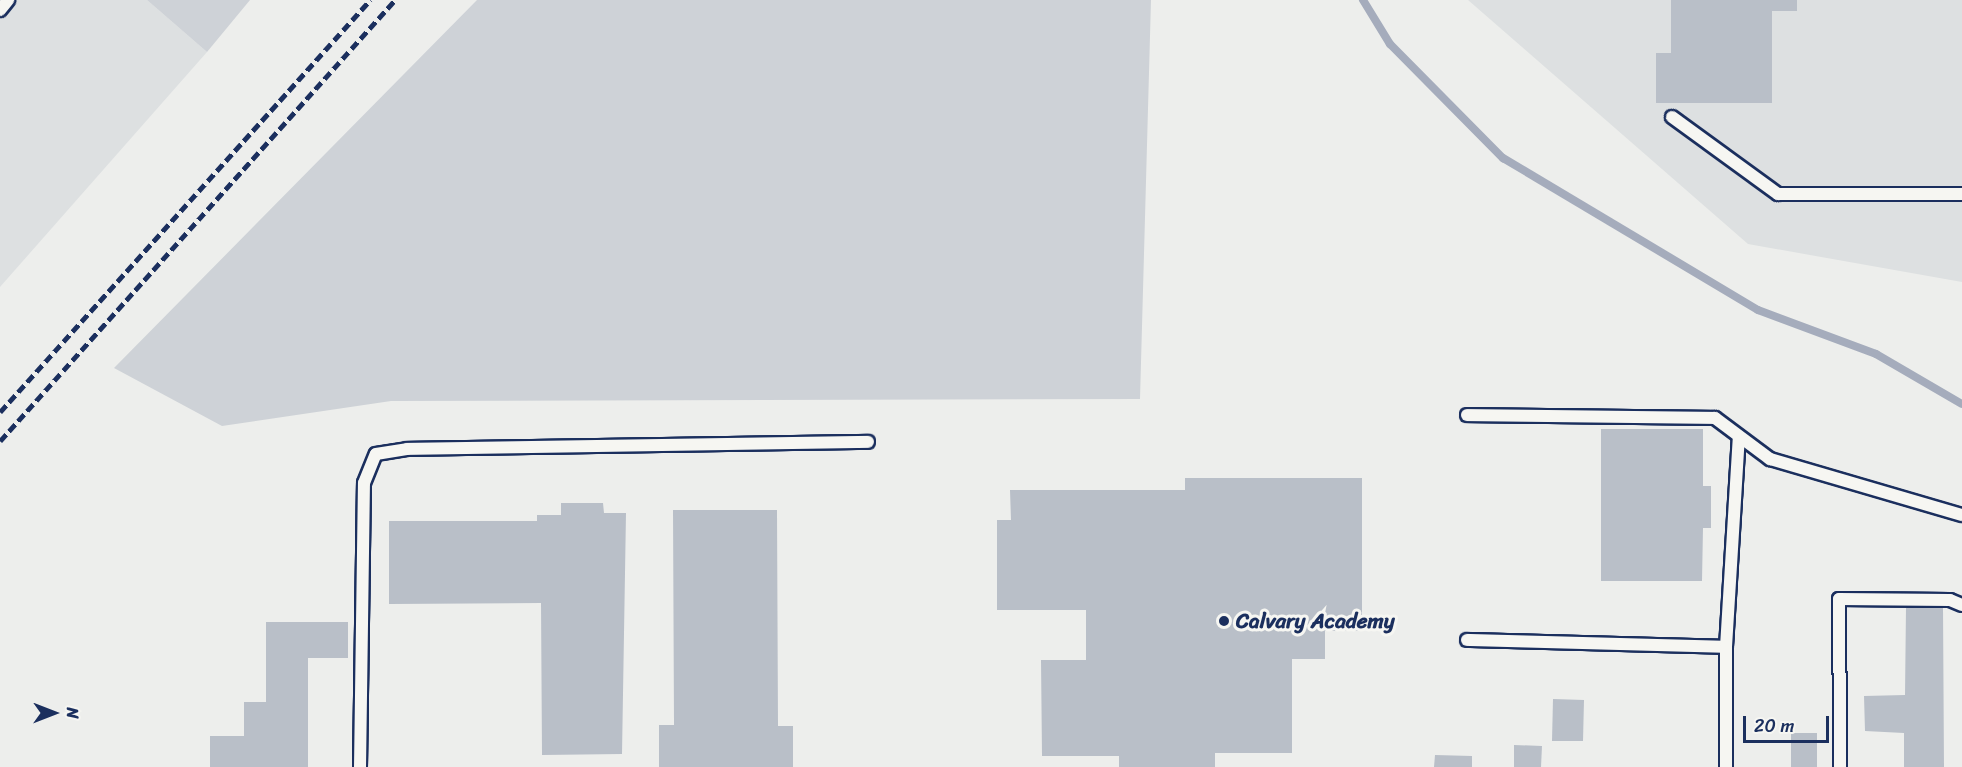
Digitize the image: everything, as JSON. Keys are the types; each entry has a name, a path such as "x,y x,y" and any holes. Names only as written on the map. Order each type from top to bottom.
{"lane":[{"path":"0,10 8,0"},
{"path":"1672,117 1778,194 1962,194"},
{"path":"1467,415 1715,418 1770,459 1962,515"},
{"path":"1726,767 1726,646 1739,436"},
{"path":"360,767 364,483 376,454 407,449 868,442"},
{"path":"1840,767 1839,599 1950,600 1962,605"},
{"path":"1467,640 1726,646"}],"shaded area":[{"path":"0,0 147,0 207,52 0,287"},
{"path":"147,0 250,0 207,52"},
{"path":"477,0 1151,0 1140,399 391,401 222,426 114,368"},
{"path":"1468,0 1962,0 1962,282 1748,244"}],"building":[{"path":"1671,0 1797,0 1797,11 1772,11 1772,103 1656,103 1656,53 1671,53"},
{"path":"1601,429 1703,429 1703,486 1711,486 1711,528 1703,528 1702,581 1601,581"},
{"name":"Calvary Academy","path":"1185,478 1362,478 1362,631 1325,631 1325,659 1292,659 1292,753 1215,753 1215,767 1119,767 1119,756 1042,756 1041,660 1086,660 1086,610 997,610 997,520 1011,520 1010,490 1185,490"},
{"path":"561,503 603,503 604,513 626,513 622,754 542,755 541,603 389,604 389,521 537,521 537,515 561,515"},
{"path":"673,510 777,510 778,726 793,726 793,767 659,767 659,725 674,725"},
{"path":"1943,606 1944,767 1904,767 1904,733 1865,731 1864,696 1905,695 1906,607"},
{"path":"266,622 348,622 348,658 308,658 308,767 210,767 210,736 244,736 244,702 266,702"},
{"path":"1553,699 1584,700 1583,741 1552,741"},
{"path":"1791,733 1817,733 1817,767 1791,767"},
{"path":"1514,745 1542,746 1541,767 1514,767"},
{"path":"1435,755 1472,756 1472,767 1434,767"}],"waterway":[{"path":"1363,0 1390,44 1503,158 1758,310 1876,354 1962,404"}],"railway":[{"path":"0,412 370,0"},
{"path":"0,441 395,0"}],"place":[{"name":"Calvary Academy","path":"1224,621"}]}
